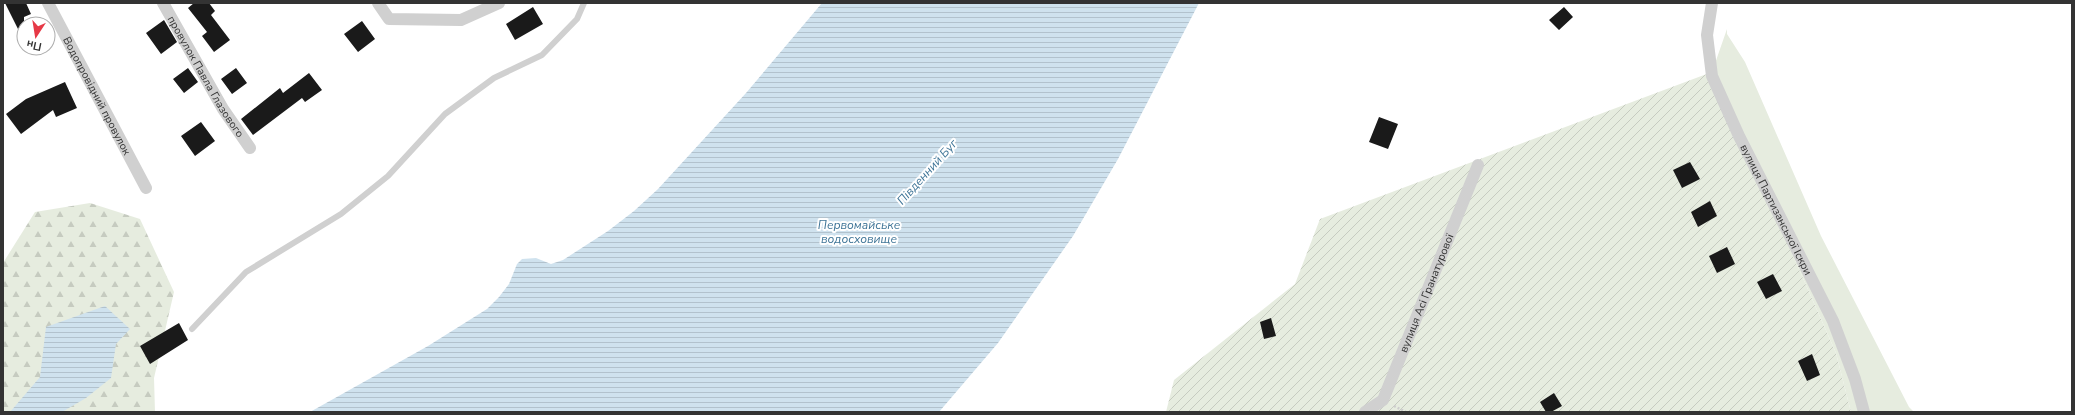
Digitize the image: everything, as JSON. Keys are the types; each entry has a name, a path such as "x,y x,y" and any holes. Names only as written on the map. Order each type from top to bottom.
{"street":[{"name":"Водопровідний провулок","path":"48,3 146,188"},
{"name":"провулок Павла Глазового","path":"163,3 223,109 250,148"},
{"path":"378,3 389,19 461,20 499,3"},
{"name":"вулиця Партизанської Іскри","path":"1712,3 1707,35 1712,76 1739,136 1833,321 1855,379 1864,412"},
{"name":"вулиця Асі Гранатурової","path":"1365,412 1383,400 1478,165"}],"lane":[{"path":"192,329 246,272 341,214 388,176 445,114 494,78 542,55 577,19 584,3"}],"green space":[{"path":"1727,29 1727,34 1745,62 1821,236 1909,407 1914,412 1851,412 1836,353 1712,72"},
{"path":"1712,72 1836,353 1851,412 1166,412 1174,380 1295,284 1320,219"},
{"path":"90,203 140,219 174,292 154,378 155,412 3,412 3,263 35,212"}],"water":[{"name":"Первомайське водосховище","path":"822,3 1199,3 1118,159 1073,236 998,343 939,412 310,412 428,346 487,309 509,284 517,264 522,259 536,258 551,264 563,260 608,231 634,211 658,189 746,93"},
{"path":"105,306 130,329 116,344 111,378 86,398 62,412 10,412 40,377 46,327"}],"building":[{"path":"5,3 26,3 31,14 26,16 16,16 16,25"},
{"path":"194,3 209,3 215,11 211,15 230,40 214,52 202,36 207,32 188,8"},
{"path":"533,7 543,24 515,40 506,24"},
{"path":"1564,7 1573,17 1559,30 1549,20"},
{"path":"164,20 177,42 161,54 146,33"},
{"path":"362,21 375,39 358,52 344,34"},
{"path":"188,68 198,82 184,93 173,79"},
{"path":"236,68 247,83 232,94 221,79"},
{"path":"309,73 322,90 305,102 302,98 253,135 241,119 280,88 283,93"},
{"path":"65,82 77,108 56,117 53,110 21,134 6,114 26,99"},
{"path":"1379,117 1398,124 1388,149 1369,142"},
{"path":"201,122 215,141 195,156 181,136"},
{"path":"1690,162 1700,179 1682,188 1673,170"},
{"path":"1710,201 1717,216 1698,227 1691,212"},
{"path":"1727,247 1735,264 1717,273 1709,256"},
{"path":"1773,274 1782,291 1766,299 1757,282"},
{"path":"1271,318 1276,336 1264,339 1260,322"},
{"path":"179,323 188,340 150,364 140,346"},
{"path":"1812,354 1820,375 1807,381 1798,361"},
{"path":"1554,393 1562,406 1551,412 1546,412 1540,402"}],"water label":[{"name":"Південний Буг","path":"927,172"}]}
